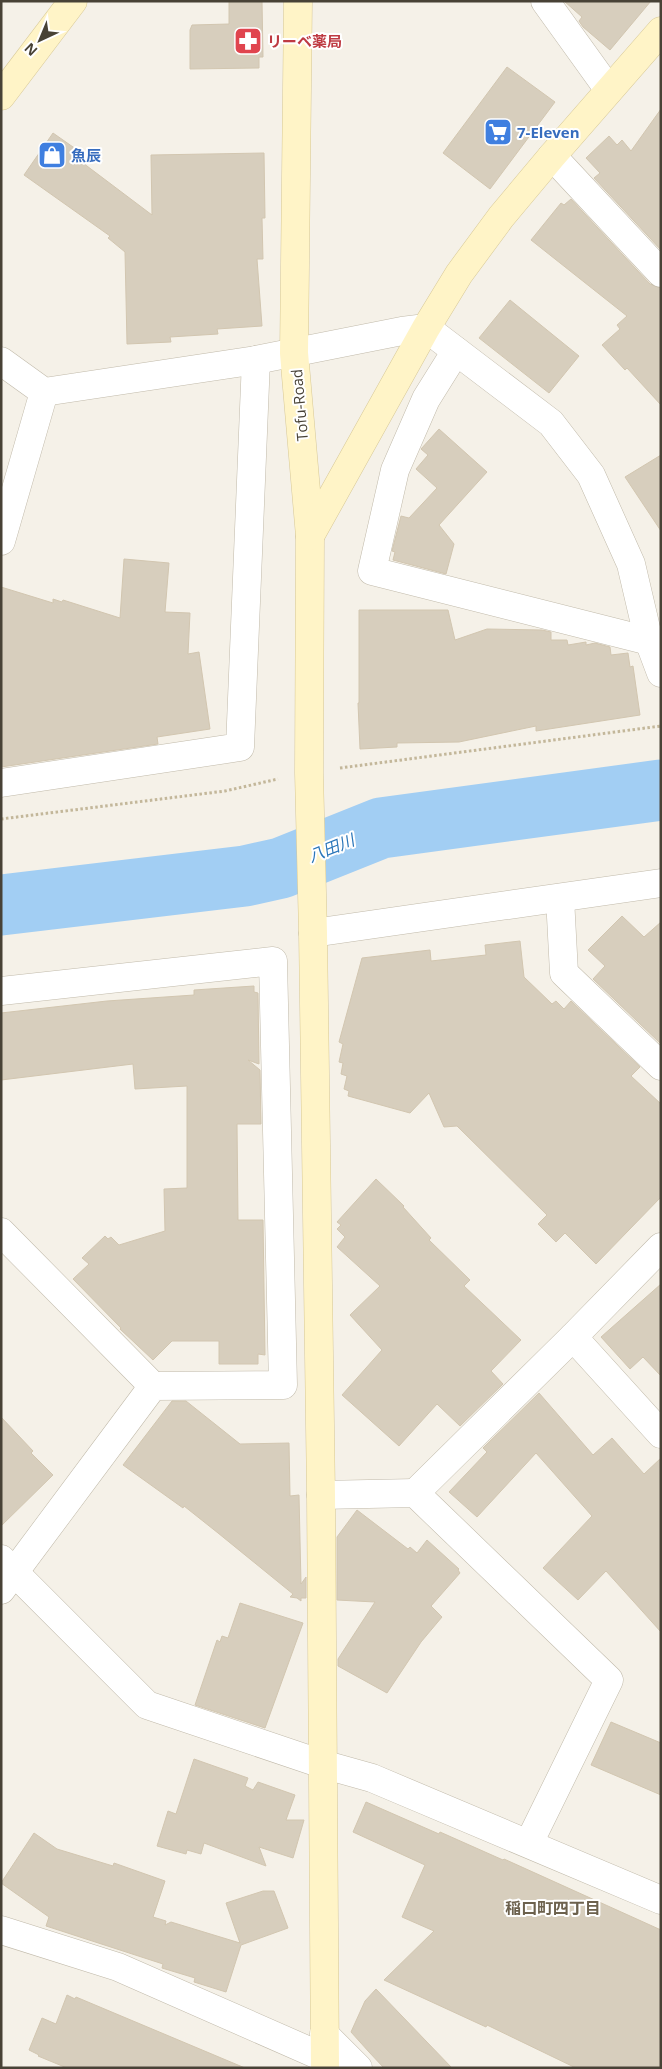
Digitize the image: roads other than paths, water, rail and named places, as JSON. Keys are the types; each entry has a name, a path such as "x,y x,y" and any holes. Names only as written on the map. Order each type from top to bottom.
{"street":[{"path":"1,96 73,1"},
{"name":"Tofu-Road","path":"298,1 294,353 310,536 309,773 314,933 321,1495 324,2053"},
{"path":"545,1 609,90"},
{"path":"310,536 426,328 459,274 501,217 661,31"},
{"path":"552,156 661,273"},
{"path":"1,361 44,392 256,360 402,330 426,328 551,423 591,475 630,564 649,641 661,673"},
{"path":"456,351 426,399 395,470 372,571 649,641"},
{"path":"1,783 240,747 256,360"},
{"path":"1,541 44,392"},
{"path":"314,933 661,883"},
{"path":"560,898 564,973 661,1066"},
{"path":"1,991 273,961 283,1384 153,1386 1,1232"},
{"path":"321,1495 415,1493 661,1247"},
{"path":"573,1337 661,1434"},
{"path":"153,1386 6,1574 148,1705 322,1764 372,1778 661,1900"},
{"path":"415,1493 609,1680 529,1844"},
{"path":"1,1930 118,1967 358,2068"}],"waterway":[{"name":"八田川","path":"1,905 245,876 281,868 381,828 661,790"}],"place":[{"name":"リーベ薬局","path":"248,41"},
{"name":"7-Eleven","path":"498,132"},
{"name":"魚辰","path":"52,155"}],"district":[{"name":"稲口町四丁目","path":"553,1908"}]}
